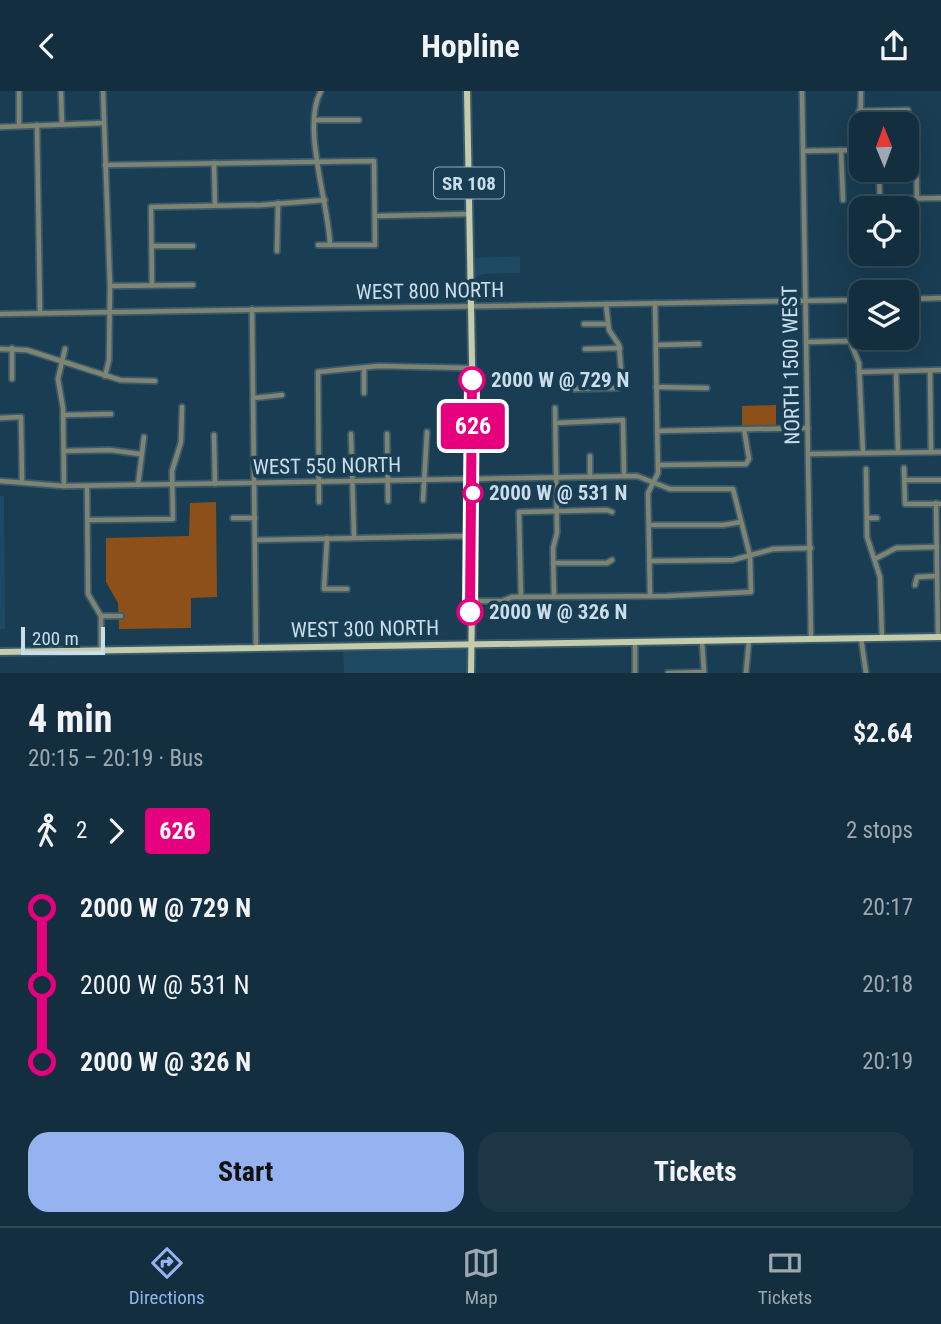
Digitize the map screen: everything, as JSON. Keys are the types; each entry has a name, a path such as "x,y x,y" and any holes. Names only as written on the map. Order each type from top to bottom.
{"main road":[{"name":"SR 108","path":"467,91 473,479 471,673"},
{"name":"WEST 300 NORTH","path":"0,652 940,637"}],"street":[{"path":"19,91 19,125"},
{"path":"61,91 62,124"},
{"path":"103,91 110,286 109,360 105,376"},
{"path":"321,91 315,104 316,162 325,200 330,245"},
{"name":"NORTH 1500 WEST","path":"803,91 811,639"},
{"path":"861,91 859,111 908,110"},
{"path":"316,120 359,120"},
{"path":"0,127 104,123"},
{"path":"37,125 40,313"},
{"path":"841,150 843,201"},
{"path":"804,151 849,150"},
{"path":"105,165 374,161 375,245 318,245"},
{"path":"214,163 215,205"},
{"path":"919,199 941,198"},
{"path":"152,285 152,207 325,200"},
{"path":"277,251 278,203"},
{"path":"374,216 470,214"},
{"path":"152,246 193,246"},
{"path":"110,286 192,285"},
{"path":"919,299 941,298"},
{"name":"WEST 800 NORTH","path":"0,314 849,300"},
{"path":"650,594 648,492 658,473 655,303"},
{"path":"573,389 620,386 620,348 607,324 606,304"},
{"path":"252,309 256,648"},
{"path":"583,324 607,324"},
{"path":"806,342 849,341 859,372 863,453"},
{"path":"656,345 699,344"},
{"path":"0,349 12,348 105,376 155,381"},
{"path":"12,348 12,379"},
{"path":"584,349 620,348"},
{"path":"64,486 63,415 58,379 65,349"},
{"path":"319,502 317,372 401,365 472,368"},
{"path":"364,369 364,393"},
{"path":"859,372 941,370"},
{"path":"930,371 931,452"},
{"path":"896,372 898,452"},
{"path":"656,387 707,388"},
{"path":"253,398 282,395"},
{"path":"88,520 173,519 172,471 181,442 182,407"},
{"path":"554,596 553,563 557,511 555,408"},
{"path":"63,415 111,414"},
{"path":"0,418 21,418 22,481"},
{"path":"555,423 623,420 624,476"},
{"path":"657,431 808,428"},
{"path":"658,465 746,464 749,459 744,429"},
{"path":"423,501 427,432"},
{"path":"351,434 354,537"},
{"path":"387,434 388,501"},
{"path":"214,435 215,484"},
{"path":"138,485 144,437"},
{"path":"64,451 110,450 141,454"},
{"path":"808,454 941,451"},
{"path":"590,456 590,477"},
{"path":"904,468 905,504 938,503 940,637"},
{"path":"866,469 869,547 880,577 882,638"},
{"name":"WEST 550 NORTH","path":"0,481 64,486 638,476 670,489 733,489 741,522"},
{"path":"905,480 941,480"},
{"path":"87,485 88,594 101,617 101,651"},
{"path":"866,485 876,485"},
{"path":"521,597 519,512 612,512"},
{"path":"233,518 255,517"},
{"path":"867,518 877,518"},
{"path":"470,601 502,601 521,597 719,595 751,592 750,556 741,522 723,525 649,525"},
{"path":"255,540 472,536"},
{"path":"327,538 324,589 347,589"},
{"path":"875,559 902,547 937,547"},
{"path":"649,561 733,559 773,549 810,548"},
{"path":"553,563 607,563 612,560"},
{"path":"915,585 917,577 937,576"},
{"path":"101,617 121,616"},
{"path":"861,638 866,673"},
{"path":"747,673 749,640"},
{"path":"635,641 635,673"},
{"path":"668,673 704,673 702,641"}],"shaded area":[{"path":"520,256 520,273 483,274 468,281 467,258"},
{"path":"776,405 776,425 742,426 742,406"},
{"path":"0,496 4,496 5,629 0,629"},
{"path":"216,502 217,597 191,598 191,628 119,629 118,603 106,582 106,538 189,536 190,503"},
{"path":"343,649 463,649 468,651 468,673 344,673"}],"bus line":[{"name":"626","path":"470,612 474,476 472,380"}],"place":[{"name":"2000 W @ 729 N","path":"472,380"},
{"name":"2000 W @ 531 N","path":"473,493"},
{"name":"2000 W @ 326 N","path":"470,612"}]}
